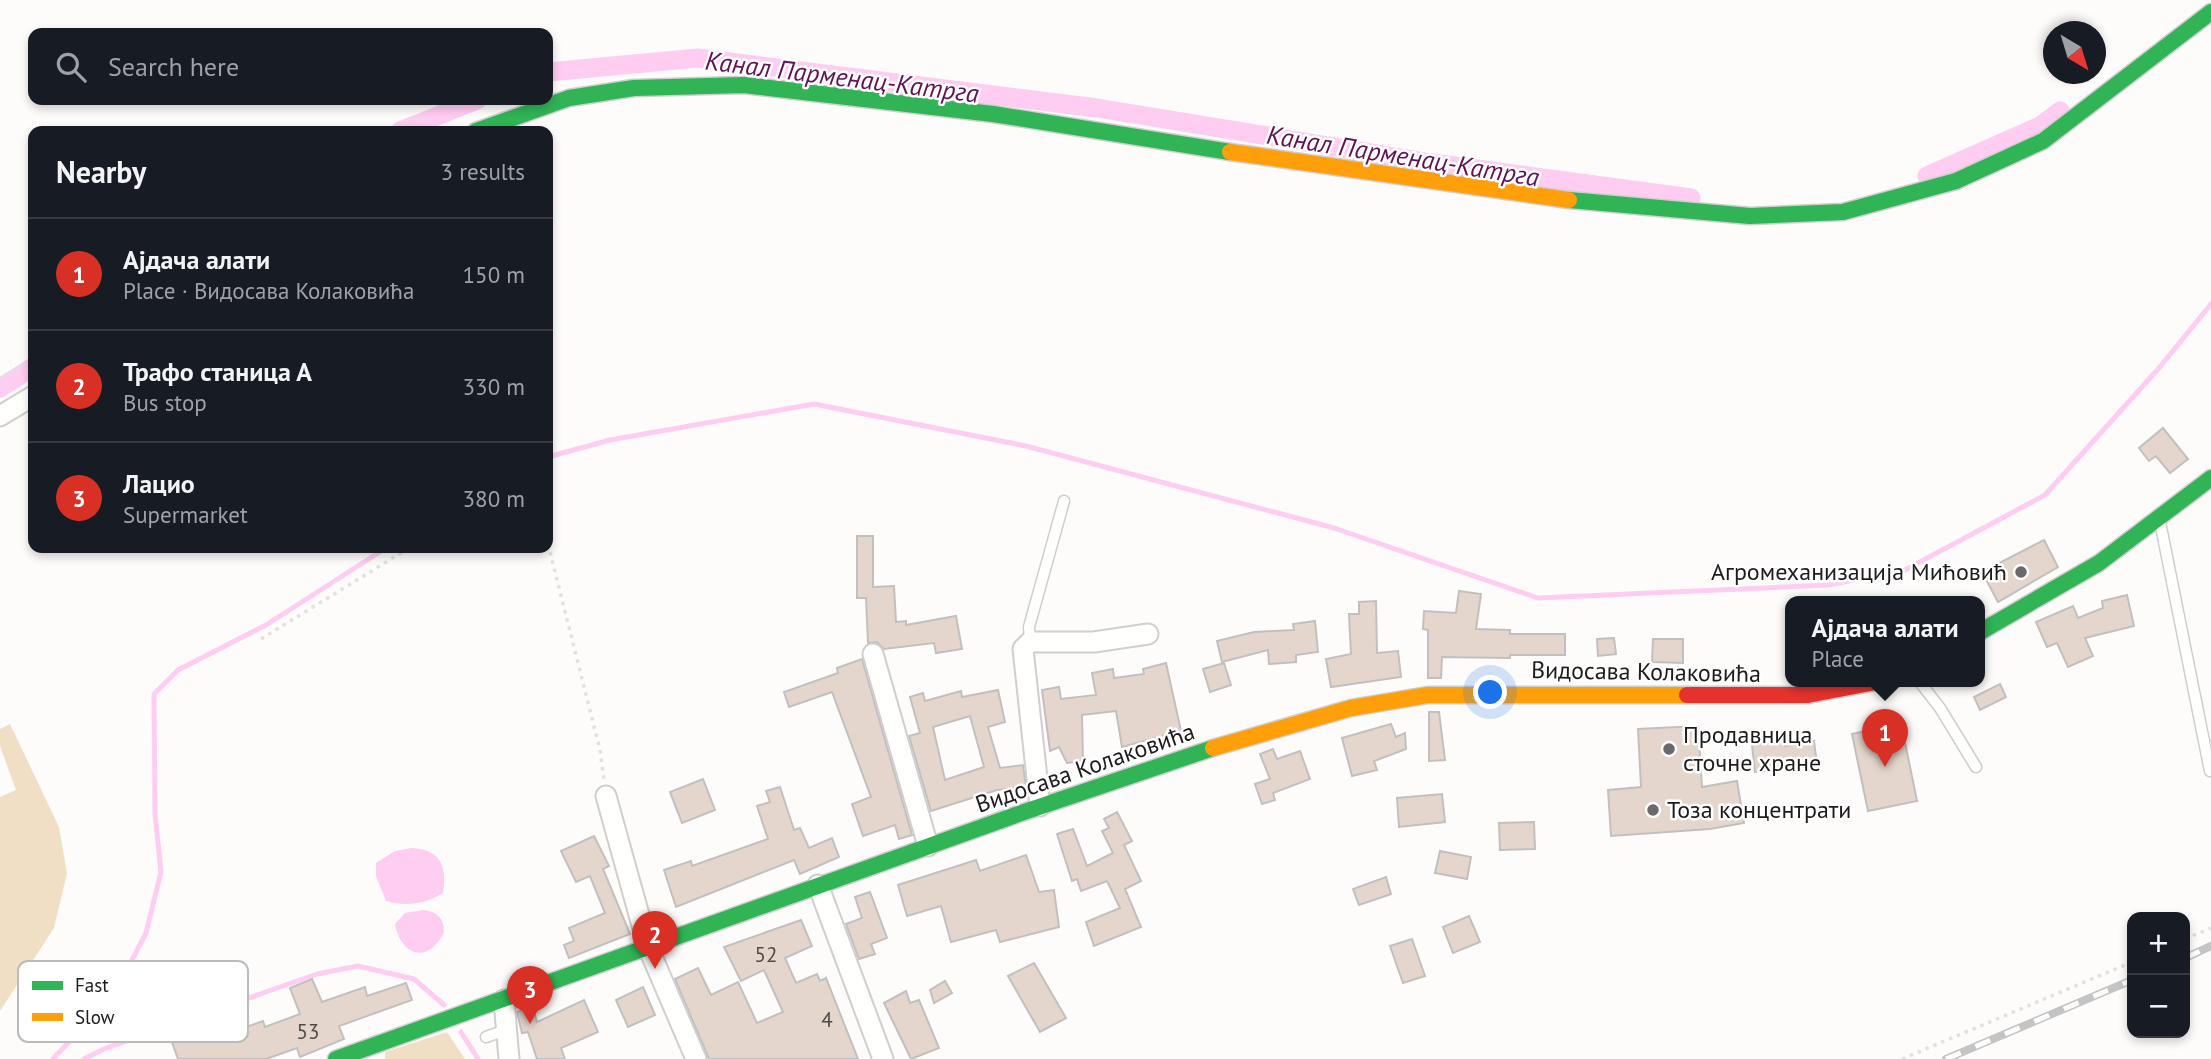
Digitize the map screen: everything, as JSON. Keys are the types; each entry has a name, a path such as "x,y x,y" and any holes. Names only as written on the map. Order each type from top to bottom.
{"street":[{"path":"553,104 569,98 634,88 744,85 993,114 1156,141 1573,201 1750,216 1843,212 1956,181 2043,141 2211,12"},
{"path":"490,126 549,105"},
{"path":"0,416 28,399"},
{"path":"1985,629 2077,577 2211,478"},
{"path":"1040,806 1022,655 1030,642 1094,642 1148,634"},
{"path":"873,654 928,846"},
{"name":"Видосава Колаковића","path":"336,1059 375,1051 504,1000 1040,806 1265,732 1351,708 1406,698 1555,694 1775,696 1830,693 1856,687"},
{"path":"606,796 648,947 696,1059"},
{"path":"818,885 883,1059"},
{"path":"504,1000 509,1059"}],"lane":[{"path":"1030,642 1029,627 1064,500"},
{"path":"2159,518 2210,771"},
{"path":"1924,687 1941,708 1976,767"},
{"path":"486,1038 506,1030"}],"path":[{"path":"0,379 28,361"},
{"path":"261,639 401,553"},
{"path":"550,553 600,750 606,796"},
{"path":"2190,937 2211,928"},
{"path":"1902,1059 2127,964"}],"shaded area":[{"path":"10,724 59,827 67,873 54,928 33,961 18,961 18,983 0,1011 0,797 16,790 0,746 0,729"},
{"path":"412,848 430,852 440,861 444,875 443,893 430,900 415,903 386,901 376,876 376,863 395,851"},
{"path":"423,910 439,916 444,932 431,949 416,952 403,944 395,924 405,913"},
{"path":"447,1032 465,1059 385,1059 385,1052"}],"building":[{"path":"2163,428 2188,459 2170,473 2156,456 2149,461 2139,448"},
{"path":"857,536 873,536 873,587 894,586 896,622 906,621 906,625 956,616 962,649 936,653 934,643 884,649 877,642 868,643 866,598 857,598"},
{"name":"Агромеханизација Мићовић","path":"2044,540 2058,567 1998,602 1982,572"},
{"path":"1459,591 1481,594 1476,629 1510,630 1510,634 1565,634 1565,655 1510,655 1510,658 1442,657 1441,678 1428,678 1428,630 1423,629 1424,611 1456,613"},
{"path":"2127,595 2134,626 2085,638 2093,656 2068,667 2057,643 2047,647 2036,622 2073,606 2078,618 2103,608 2102,601"},
{"path":"1376,601 1377,653 1398,651 1401,677 1331,687 1326,659 1351,654 1349,614 1359,614 1359,602"},
{"path":"1315,621 1318,652 1296,655 1296,662 1269,664 1268,650 1222,662 1217,641 1254,632 1294,630 1293,624"},
{"path":"1614,638 1616,654 1598,656 1597,639"},
{"path":"1653,639 1683,639 1683,663 1652,662"},
{"path":"862,659 912,835 899,839 895,825 863,836 852,804 871,797 832,692 789,707 784,692 838,673 837,668"},
{"path":"1166,663 1181,731 1122,747 1116,711 1082,715 1083,761 1067,763 1059,747 1050,751 1042,690 1059,687 1061,699 1096,695 1092,673 1113,669 1114,678 1144,674 1143,669"},
{"path":"1224,663 1231,685 1210,692 1203,669"},
{"path":"2000,684 2006,697 1980,710 1974,697"},
{"path":"998,690 1005,722 988,727 1000,768 1023,765 1026,787 997,790 931,811 909,736 920,733 910,697 923,693 925,701 961,691 962,697","holes":["970,716 984,767 945,780 933,727"]},
{"path":"1429,712 1439,712 1445,760 1429,761"},
{"path":"1901,723 1917,801 1868,811 1852,734"},
{"path":"1391,724 1396,737 1405,733 1406,749 1374,761 1377,770 1352,776 1342,738"},
{"path":"1698,726 1702,787 1737,781 1744,823 1710,829 1611,836 1608,790 1641,787 1638,729"},
{"path":"1785,741 1785,746 1814,741 1817,765 1755,772 1752,745"},
{"path":"1273,749 1277,759 1300,751 1310,779 1273,793 1275,800 1262,804 1255,784 1270,779 1260,754"},
{"path":"703,779 715,810 682,823 670,792"},
{"path":"780,787 794,830 800,828 809,848 832,838 839,857 800,874 794,860 676,907 664,870 691,861 692,866 768,839 757,806 770,802 766,791"},
{"path":"1442,794 1445,822 1399,827 1397,798"},
{"path":"1117,812 1132,841 1124,845 1141,881 1125,889 1141,927 1094,946 1086,922 1120,908 1107,881 1081,891 1077,879 1072,881 1057,834 1073,829 1087,866 1113,853 1102,831 1109,828 1104,819"},
{"path":"1534,822 1535,849 1500,850 1499,823"},
{"path":"594,836 609,866 603,869 630,934 569,958 564,945 574,941 569,928 605,913 590,876 576,882 561,851"},
{"path":"1440,851 1471,857 1467,879 1435,873"},
{"path":"1026,855 1039,892 1054,890 1059,927 1000,942 996,930 951,942 941,906 907,916 898,885 976,860 980,871"},
{"path":"1386,877 1391,894 1359,905 1353,889"},
{"path":"870,892 887,938 871,944 875,954 859,959 846,924 862,918 855,897"},
{"path":"1469,916 1480,942 1453,953 1443,927"},
{"path":"801,920 812,946 785,958 796,983 817,974 820,981 826,978 858,1059 709,1059 675,979 698,968 711,995 738,982 757,1023 783,1012 764,970 741,981 724,947"},
{"path":"1412,939 1425,976 1403,983 1390,946"},
{"path":"1034,963 1066,1018 1040,1032 1008,976"},
{"path":"312,979 322,1002 365,987 367,996 406,983 412,1000 339,1026 344,1039 300,1057 297,1048 266,1059 178,1059 172,1042 248,1042 248,1026 263,1021 265,1027 300,1014 290,988"},
{"path":"945,981 952,993 934,1003 930,990"},
{"path":"643,987 655,1015 628,1027 616,1000"},
{"path":"906,991 910,1003 919,1000 939,1048 911,1059 884,1003"},
{"path":"584,1000 598,1032 561,1048 565,1059 537,1059 528,1032 522,1033 517,1012 532,1006 537,1022"}],"waterway":[{"name":"Канал Парменац-Катрга","path":"553,72 698,58 1097,108 1432,163 1691,198"},
{"name":"Канал Парменац-Катрга","path":"412,126 465,105"},
{"name":"Канал Парменац-Катрга","path":"1927,176 2040,126 2060,111"},
{"path":"553,456 610,440 814,404 1026,446 1334,528 1538,598 1828,585 1905,570 2045,495 2159,368 2211,304"},
{"name":"Канал Парменац-Катрга","path":"0,388 28,370"},
{"path":"132,961 146,933 161,872 155,814 154,694 178,670 266,625 378,553"},
{"path":"248,998 317,974 358,966 414,979 444,1005"},
{"path":"461,1032 478,1059"},
{"path":"53,1059 69,1042"},
{"path":"84,1059 124,1042"}],"railway":[{"path":"2190,956 2211,946"},
{"path":"1946,1059 2127,982"}],"traffic: fast":[{"path":"1569,200 1750,216 1843,212 1956,181 2043,141 2211,12"},
{"path":"553,104 569,98 634,88 744,85 993,114 1230,152"},
{"path":"490,126 549,105"},
{"path":"1985,629 2099,563 2211,478"},
{"path":"336,1059 1024,812 1213,748"}],"traffic: slow":[{"path":"1230,152 1569,200"},
{"path":"1213,748 1351,708 1428,695 1687,695"}],"traffic: jam":[{"path":"1687,695 1808,695 1850,687"}],"place":[{"name":"Агромеханизација Мићовић","path":"2021,572"},
{"name":"Продавница сточне хране","path":"1669,749"},
{"name":"Ајдача алати","path":"1885,767"},
{"name":"Тоза концентрати","path":"1653,810"},
{"name":"Трафо станица А","path":"655,969"},
{"name":"Лацио","path":"530,1024"}]}
